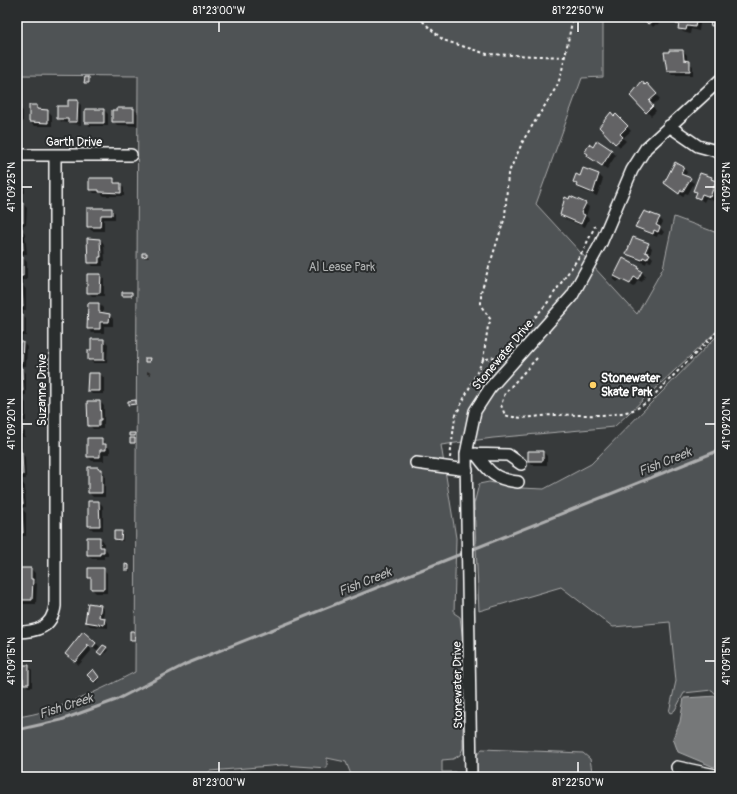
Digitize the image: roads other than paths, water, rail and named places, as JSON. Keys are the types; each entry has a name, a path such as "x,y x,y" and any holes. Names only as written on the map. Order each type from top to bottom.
{"street":[{"name":"Stonewater Drive","path":"471,777 470,620 467,570 467,470 471,454 469,434 475,411 490,388 572,296 601,243 632,170 646,148 720,80"},
{"path":"670,126 698,146 720,152"},
{"name":"Garth Drive","path":"17,155 131,154"},
{"name":"Suzanne Drive","path":"17,632 37,631 48,624 54,614 55,155"},
{"path":"471,454 508,455 521,464"},
{"path":"471,454 494,476 502,480 518,482"},
{"path":"416,464 467,470"},
{"path":"677,767 720,776"}],"waterway":[{"name":"Fish Creek","path":"471,550 720,450"},
{"name":"Fish Creek","path":"17,730 61,720 116,700 186,664 466,552"}],"place":[{"name":"Stonewater Skate Park","path":"593,385"}],"park label":[{"name":"Al Lease Park","path":"342,267"}]}
